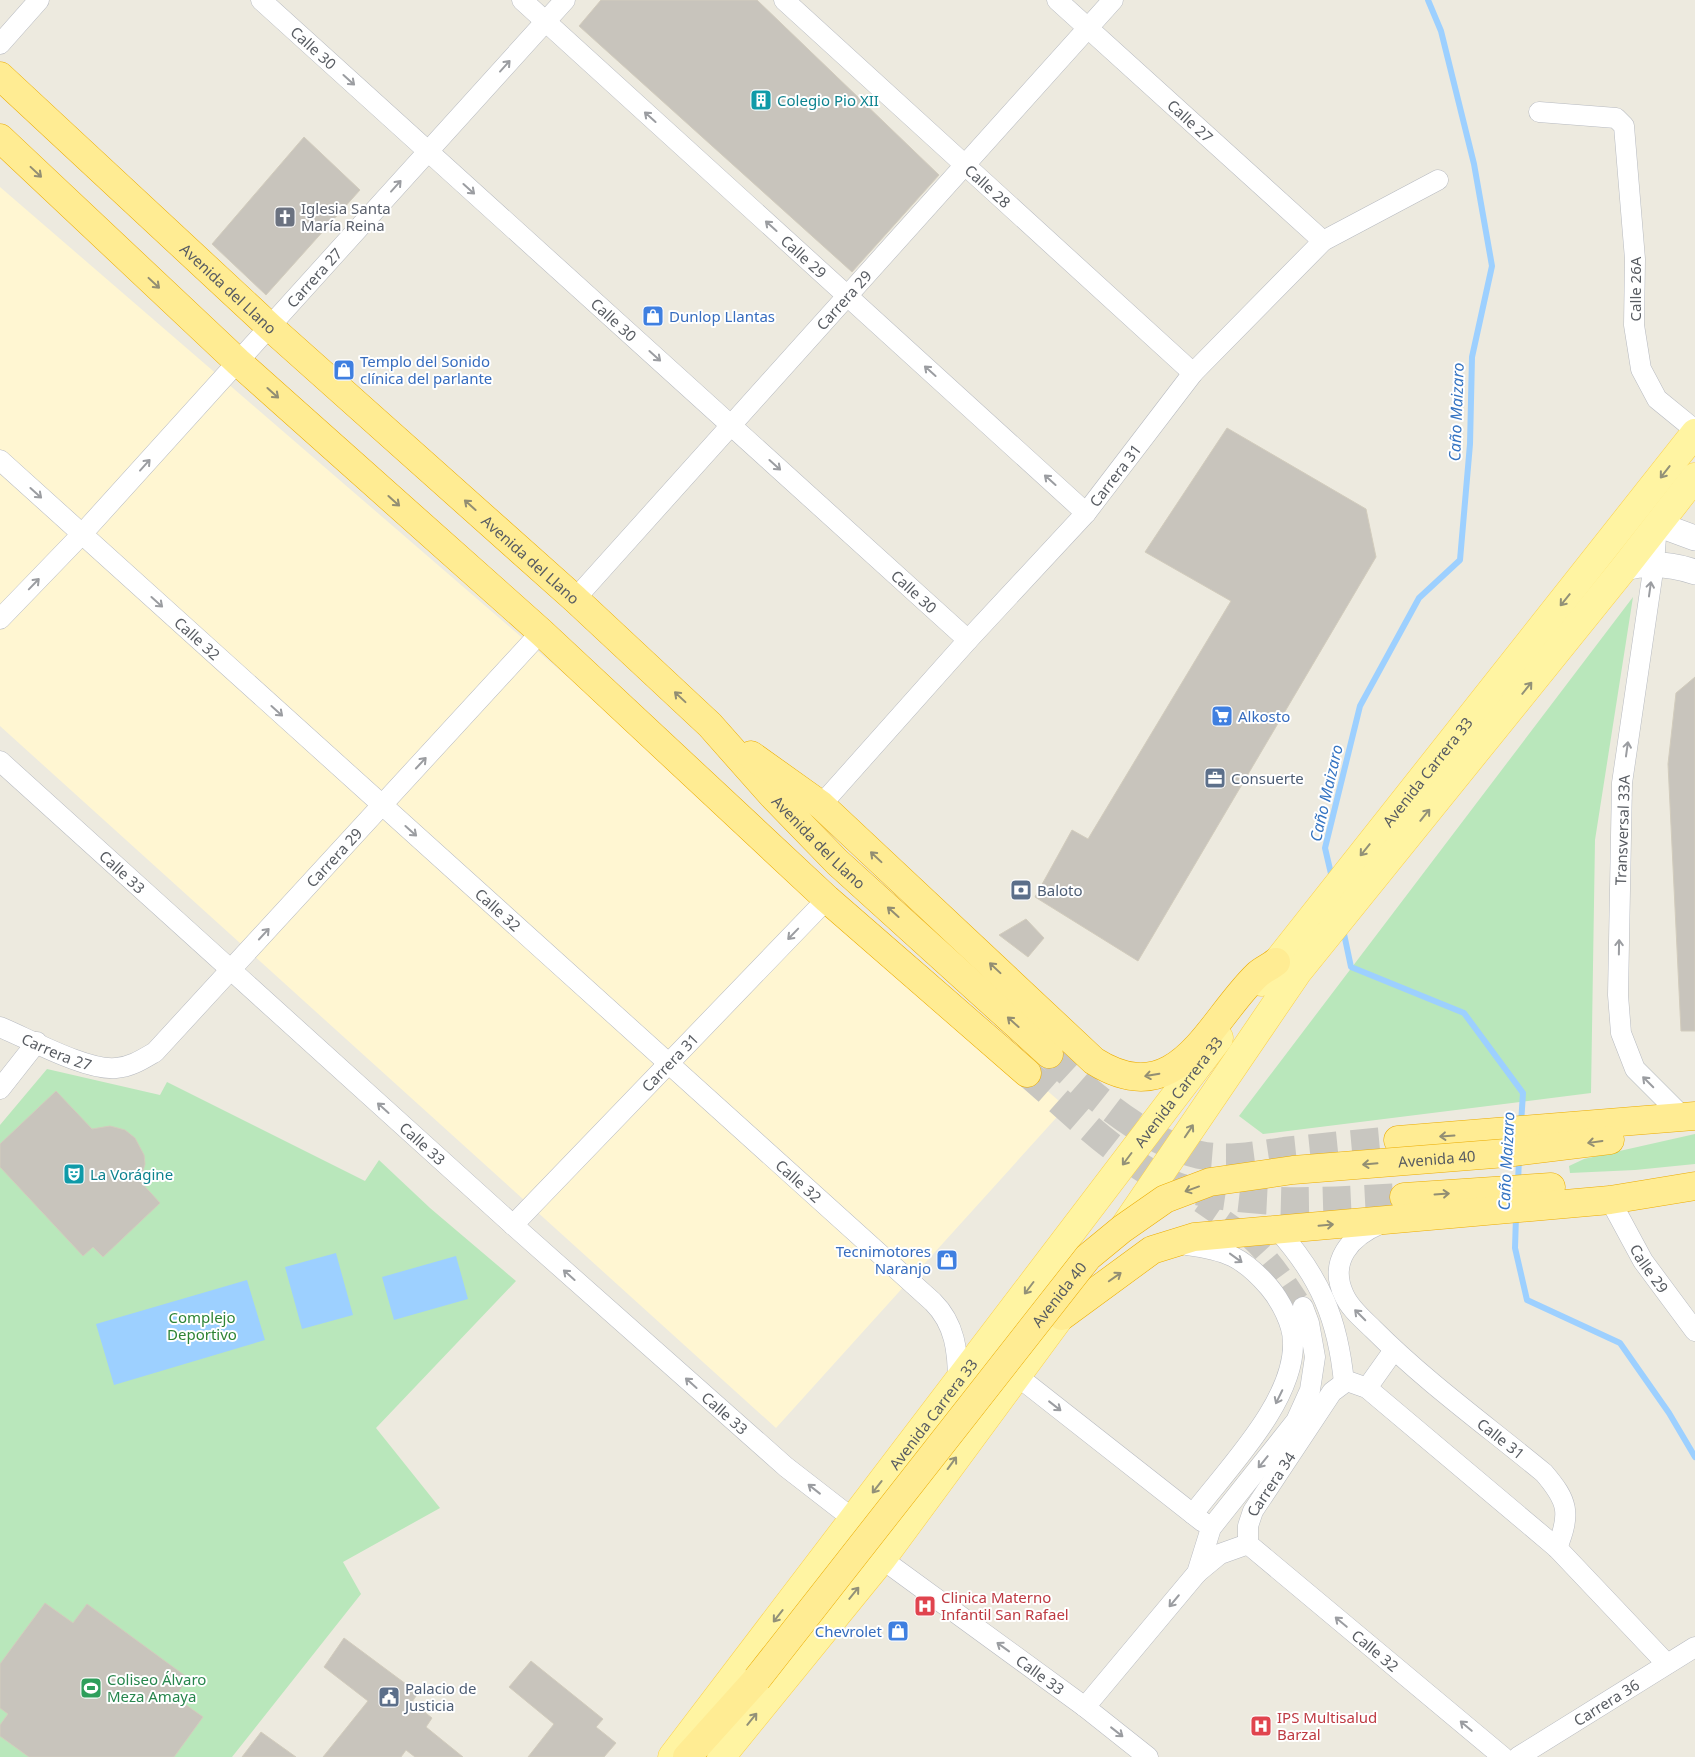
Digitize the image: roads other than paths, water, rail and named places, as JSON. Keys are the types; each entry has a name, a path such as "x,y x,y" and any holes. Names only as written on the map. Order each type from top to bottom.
{"highway":[{"name":"Avenida del Llano","path":"0,76 270,326 575,599 710,725 772,795 837,862 1049,1054"},
{"path":"0,138 238,362 542,632 827,899 1027,1073"},
{"path":"710,725 821,805 1094,1061 1116,1073 1134,1076 1153,1076 1176,1067 1195,1051 1257,975 1276,962"},
{"path":"1501,1142 1691,1119"},
{"name":"Avenida 40","path":"1398,1140 1501,1142"},
{"name":"Avenida 40","path":"687,1757 757,1679 1088,1257 1122,1229 1165,1199 1210,1182 1501,1142"},
{"path":"1062,1316 1152,1250 1194,1237 1277,1229 1398,1208 1539,1197 1695,1180"},
{"path":"1539,1197 1610,1200 1695,1186"}],"main road":[{"name":"Avenida Carrera 33","path":"721,1757 882,1559 1016,1375 1062,1316 1297,973 1344,877 1695,432"},
{"name":"Avenida Carrera 33","path":"672,1757 1276,962 1322,923 1350,907 1624,568 1695,477"}],"street":[{"path":"0,44 38,0"},
{"name":"Calle 30","path":"261,0 968,640"},
{"name":"Calle 29","path":"522,0 1086,513"},
{"name":"Carrera 27","path":"0,619 82,534 565,0"},
{"name":"Calle 28","path":"784,0 1193,373"},
{"name":"Calle 27","path":"1057,0 1323,241"},
{"name":"Carrera 29","path":"575,599 1113,0"},
{"name":"Calle 26A","path":"1538,112 1616,118 1624,126 1635,259 1634,324 1641,369 1657,399 1695,432"},
{"name":"Carrera 31","path":"821,805 968,640 1086,513 1193,373 1323,241 1438,180"},
{"name":"Calle 32","path":"0,460 940,1309 950,1326 958,1352 958,1382"},
{"path":"1657,524 1695,538"},
{"name":"Transversal 33A","path":"1657,524 1654,564 1622,783 1618,995 1620,1033 1634,1069 1691,1119"},
{"path":"1624,568 1641,564 1654,564 1695,572"},
{"name":"Carrera 29","path":"116,1068 137,1062 155,1052 542,632"},
{"name":"Calle 33","path":"0,761 513,1225 786,1467 853,1518"},
{"name":"Carrera 31","path":"513,1225 827,899"},
{"name":"Carrera 27","path":"0,1027 96,1067 116,1068"},
{"path":"0,1089 37,1042"},
{"name":"Calle 29","path":"1610,1200 1643,1261 1695,1331"},
{"name":"Calle 31","path":"1398,1208 1353,1240 1344,1254 1339,1271 1341,1287 1348,1303 1394,1350 1544,1473 1564,1503 1566,1510 1566,1524 1557,1548"},
{"path":"1277,1229 1296,1250 1326,1299 1337,1336 1344,1383 1350,1382 1367,1388 1557,1548 1666,1663"},
{"path":"1173,1242 1227,1252 1257,1274 1281,1302 1293,1342 1286,1382 1272,1412 1193,1514"},
{"path":"1197,1573 1211,1528 1296,1421 1304,1406 1310,1390 1315,1357 1310,1323 1303,1307"},
{"path":"1367,1388 1394,1350"},
{"path":"1016,1375 1211,1528"},
{"name":"Carrera 34","path":"1248,1544 1248,1526 1253,1511 1332,1392 1344,1383"},
{"path":"1085,1707 1197,1573 1220,1554 1248,1544"},
{"name":"Calle 32","path":"1248,1544 1503,1757"},
{"name":"Calle 33","path":"882,1559 1085,1707 1148,1757"},
{"name":"Carrera 36","path":"1518,1757 1690,1649"}],"water":[{"path":"336,1253 353,1315 302,1329 285,1267"},
{"path":"456,1256 468,1299 394,1320 382,1277"},
{"path":"247,1280 265,1340 114,1385 96,1324"}],"waterway":[{"name":"Caño Maizaro","path":"1332,878 1325,848 1360,706 1419,598 1460,560 1470,444 1472,357 1492,266 1474,164 1441,31 1428,0"},
{"name":"Caño Maizaro","path":"1343,929 1351,967 1464,1013 1523,1093 1521,1124"},
{"name":"Caño Maizaro","path":"1518,1183 1519,1158"},
{"name":"Caño Maizaro","path":"1516,1216 1515,1248 1527,1300 1620,1343 1669,1413 1695,1457"}],"tunnel":[{"path":"1049,1054 1083,1086 1125,1119 1170,1145 1193,1153 1215,1157 1241,1157 1398,1140"},
{"path":"1027,1073 1115,1149 1153,1175 1179,1187 1235,1198 1259,1200 1331,1201 1404,1197"},
{"path":"1176,1185 1237,1228 1254,1243 1277,1269 1303,1307"}],"place":[{"name":"Colegio Pio XII","path":"761,100"},
{"name":"Iglesia Santa María Reina","path":"285,217"},
{"name":"Dunlop Llantas","path":"653,316"},
{"name":"Templo del Sonido clínica del parlante","path":"344,370"},
{"name":"Alkosto","path":"1222,716"},
{"name":"Consuerte","path":"1215,778"},
{"name":"Baloto","path":"1021,890"},
{"name":"La Vorágine","path":"74,1174"},
{"name":"Tecnimotores Naranjo","path":"947,1260"},
{"name":"Clinica Materno Infantil San Rafael","path":"925,1606"},
{"name":"Chevrolet","path":"898,1631"},
{"name":"Coliseo Álvaro Meza Amaya","path":"91,1688"},
{"name":"Palacio de Justicia","path":"389,1697"},
{"name":"IPS Multisalud Barzal","path":"1261,1726"}],"park label":[{"name":"Complejo Deportivo","path":"202,1326"}]}
